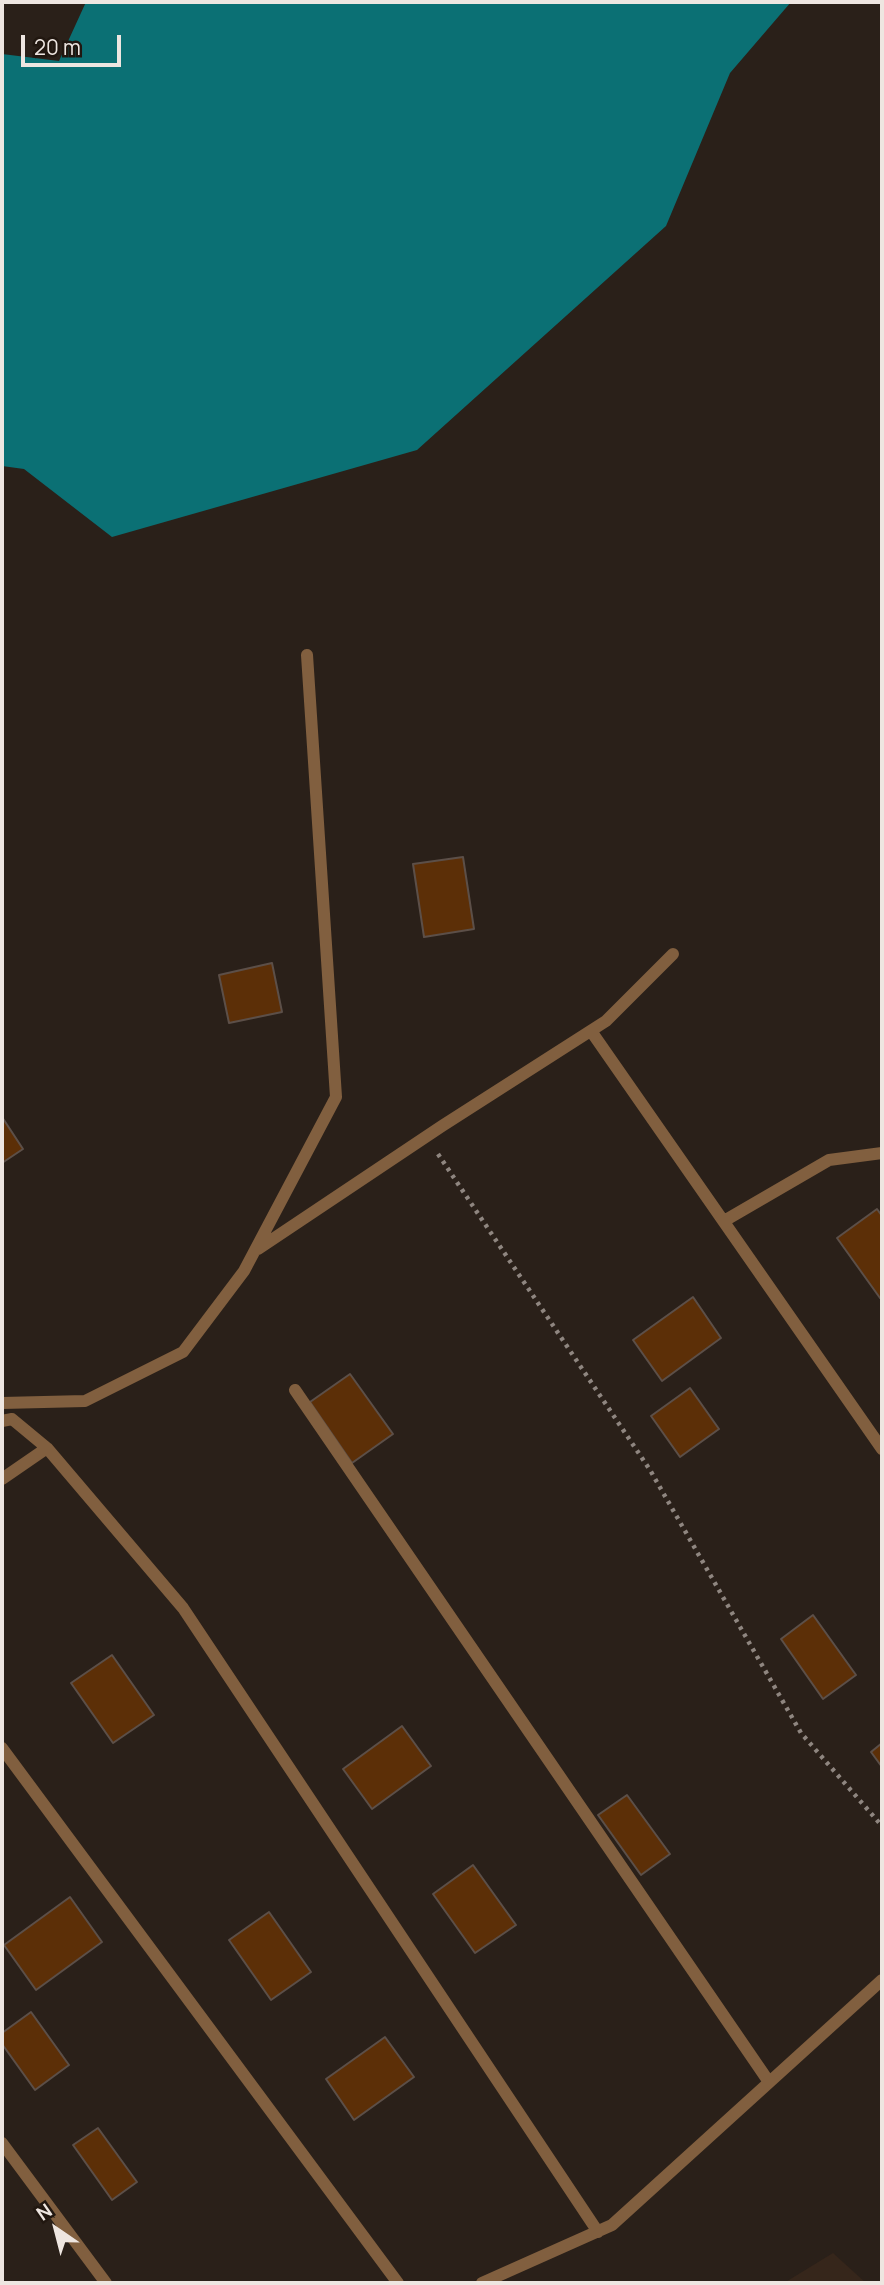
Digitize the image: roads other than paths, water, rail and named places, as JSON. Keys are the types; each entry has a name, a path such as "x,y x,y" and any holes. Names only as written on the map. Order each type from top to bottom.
{"lane":[{"path":"307,655 336,1097 244,1271 183,1352 85,1401 4,1403 7,1420 47,1448 183,1608 598,2232"},
{"path":"255,1251 426,1136 606,1021 673,954"},
{"path":"591,1031 882,1449"},
{"path":"723,1221 829,1160 882,1153"},
{"path":"295,1390 769,2082"},
{"path":"2,1479 47,1448"},
{"path":"2,1748 398,2283"},
{"path":"482,2283 612,2225 882,1980"},
{"path":"2,2143 106,2283"}],"water":[{"path":"86,2 791,2 730,73 666,226 417,450 112,537 24,469 2,466 2,54 59,61"}]}
